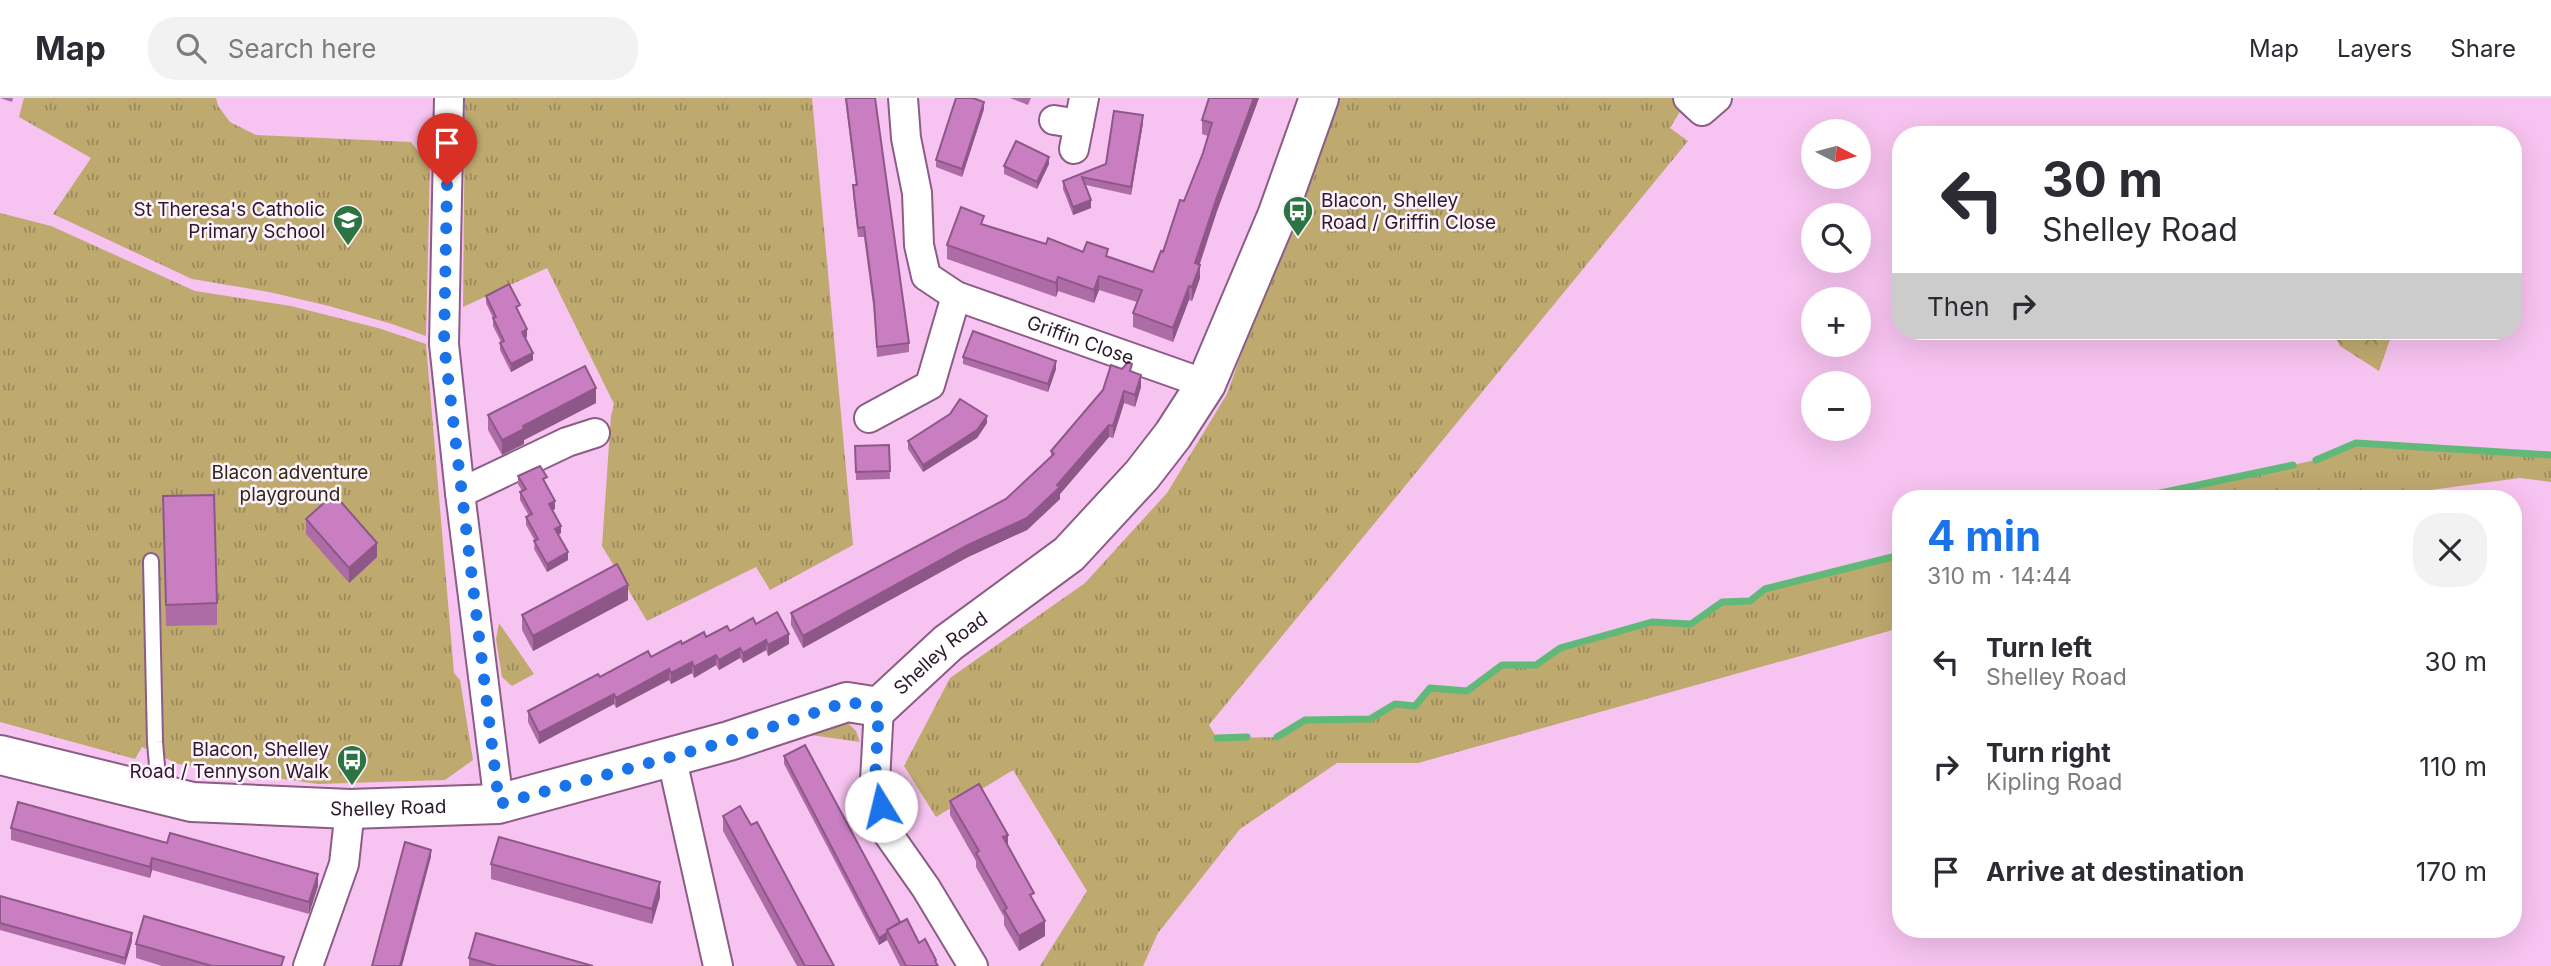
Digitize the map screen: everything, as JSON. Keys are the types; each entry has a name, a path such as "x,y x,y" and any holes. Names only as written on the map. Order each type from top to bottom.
{"street":[{"path":"449,98 444,344 499,804"},
{"name":"Griffin Close","path":"904,98 906,138 917,193 919,245 926,276 956,296 1206,384"},
{"name":"Shelley Road","path":"0,755 192,802 351,809 499,804 729,741 847,702 879,707 948,643 1069,554 1142,475 1173,435 1206,384 1277,216 1319,98"},
{"path":"1688,98 1702,111 1717,98"},
{"path":"876,405 930,385 956,296"},
{"path":"460,493 567,442 595,433"},
{"path":"879,707 875,781 887,831 926,888 973,966"},
{"path":"671,755 718,966"},
{"path":"308,966 344,864 351,809"}],"lane":[{"path":"152,561 155,742 159,795"}],"green space":[{"name":"St Theresa's Catholic Primary School","path":"24,98 216,98 218,106 230,122 256,135 411,142 430,167 426,336 329,306 269,292 192,279 53,214 91,158 19,117"},
{"path":"465,98 812,98 853,545 770,590 756,567 647,621 602,546 614,404 547,268 463,307"},
{"path":"1332,98 1676,98 1684,105 1670,128 1688,141 1209,725 1217,738 1280,737 1305,720 1370,719 1395,704 1415,706 1430,688 1467,691 1502,665 1536,664 1560,648 1652,622 1691,624 1722,602 1750,601 1765,589 1892,557 1892,630 1418,763 1337,763 1240,829 1158,933 1143,966 1040,966 1087,891 1013,770 936,817 904,766 950,678 1085,583 1167,493 1227,394"},
{"name":"Blacon adventure playground","path":"0,213 51,226 195,291 291,306 378,328 426,344 454,673 460,680 473,760 445,780 318,784 178,764 142,747 135,759 0,722"},
{"path":"2337,340 2390,340 2379,371 2340,346"},
{"path":"2356,443 2551,455 2551,482 2520,478 2430,490 2174,490 2316,460"},
{"path":"499,623 534,674 512,686 502,677 496,639"},
{"path":"847,722 856,731 860,742 797,733"}],"building":[{"path":"846,98 875,98 909,343 877,347 864,227 858,228 853,185 857,185"},
{"path":"956,98 973,98 984,102 962,169 936,160"},
{"path":"1209,98 1254,98 1195,263 1200,265 1173,328 1133,313 1142,290 1099,276 1094,290 1058,277 1056,283 947,245 961,207 984,216 981,224 1046,244 1048,238 1083,252 1087,242 1108,249 1106,256 1153,272 1161,251 1163,252 1180,200 1184,201 1203,153 1212,123 1202,120"},
{"path":"1114,111 1143,115 1131,187 1082,177 1091,200 1073,207 1063,181 1106,164"},
{"path":"1016,141 1049,157 1037,182 1004,166"},
{"path":"509,284 520,305 516,307 527,329 522,332 533,353 511,364 500,343 504,341 486,296"},
{"path":"973,331 1056,361 1048,384 963,357"},
{"path":"1128,362 1132,364 1130,371 1141,375 1135,395 1124,391 1113,426 1109,425 1057,485 1060,487 1027,518 968,545 803,636 791,613 1006,499 1054,454 1051,451 1103,390 1111,365 1122,369"},
{"path":"585,366 596,388 502,440 488,415"},
{"path":"960,399 987,416 977,430 923,465 908,441 950,414"},
{"path":"889,445 890,471 856,472 855,446"},
{"path":"540,466 547,477 543,479 555,501 549,504 561,526 555,529 568,552 547,564 534,541 538,539 526,517 532,514 520,492 526,489 518,476"},
{"path":"334,494 377,543 349,568 306,519"},
{"path":"214,495 217,603 166,605 163,496"},
{"path":"617,564 628,585 533,636 522,615"},
{"path":"777,612 789,634 768,645 766,640 743,653 740,648 719,660 716,655 694,667 692,662 671,673 669,669 616,698 614,694 539,733 528,711 648,651 651,657 704,632 706,637 727,626 730,631 753,618 756,624"},
{"path":"805,745 900,922 879,938 784,756"},
{"path":"979,784 1008,835 1003,837 1034,893 1030,895 1045,921 1019,936 1004,910 1007,908 976,853 979,851 950,801"},
{"path":"18,802 167,843 170,833 318,874 309,902 152,858 150,867 11,828"},
{"path":"740,806 751,825 757,822 834,966 805,966 723,816"},
{"path":"499,837 660,882 652,909 491,864"},
{"path":"405,842 431,850 400,966 372,966"},
{"path":"0,896 132,933 125,958 0,923"},
{"path":"144,916 284,957 281,966 212,966 136,944"},
{"path":"907,919 919,943 925,939 938,966 906,966 887,930"},
{"path":"476,933 593,966 497,966 469,958"}],"waterway":[{"path":"2316,460 2356,443 2551,455"},
{"path":"2175,490 2293,465"},
{"path":"1277,737 1305,720 1370,719 1395,704 1415,706 1430,688 1467,691 1502,665 1536,665 1560,648 1652,622 1691,624 1722,602 1750,601 1765,589 1892,557"},
{"path":"1217,738 1247,737"}],"place":[{"name":"Blacon, Shelley Road / Griffin Close","path":"1298,238"},
{"name":"St Theresa's Catholic Primary School","path":"348,247"},
{"name":"Blacon, Shelley Road / Tennyson Walk","path":"352,787"}],"route":[{"path":"447,185 444,344 499,804 729,741 847,702 879,707 875,781 881,806"}]}
